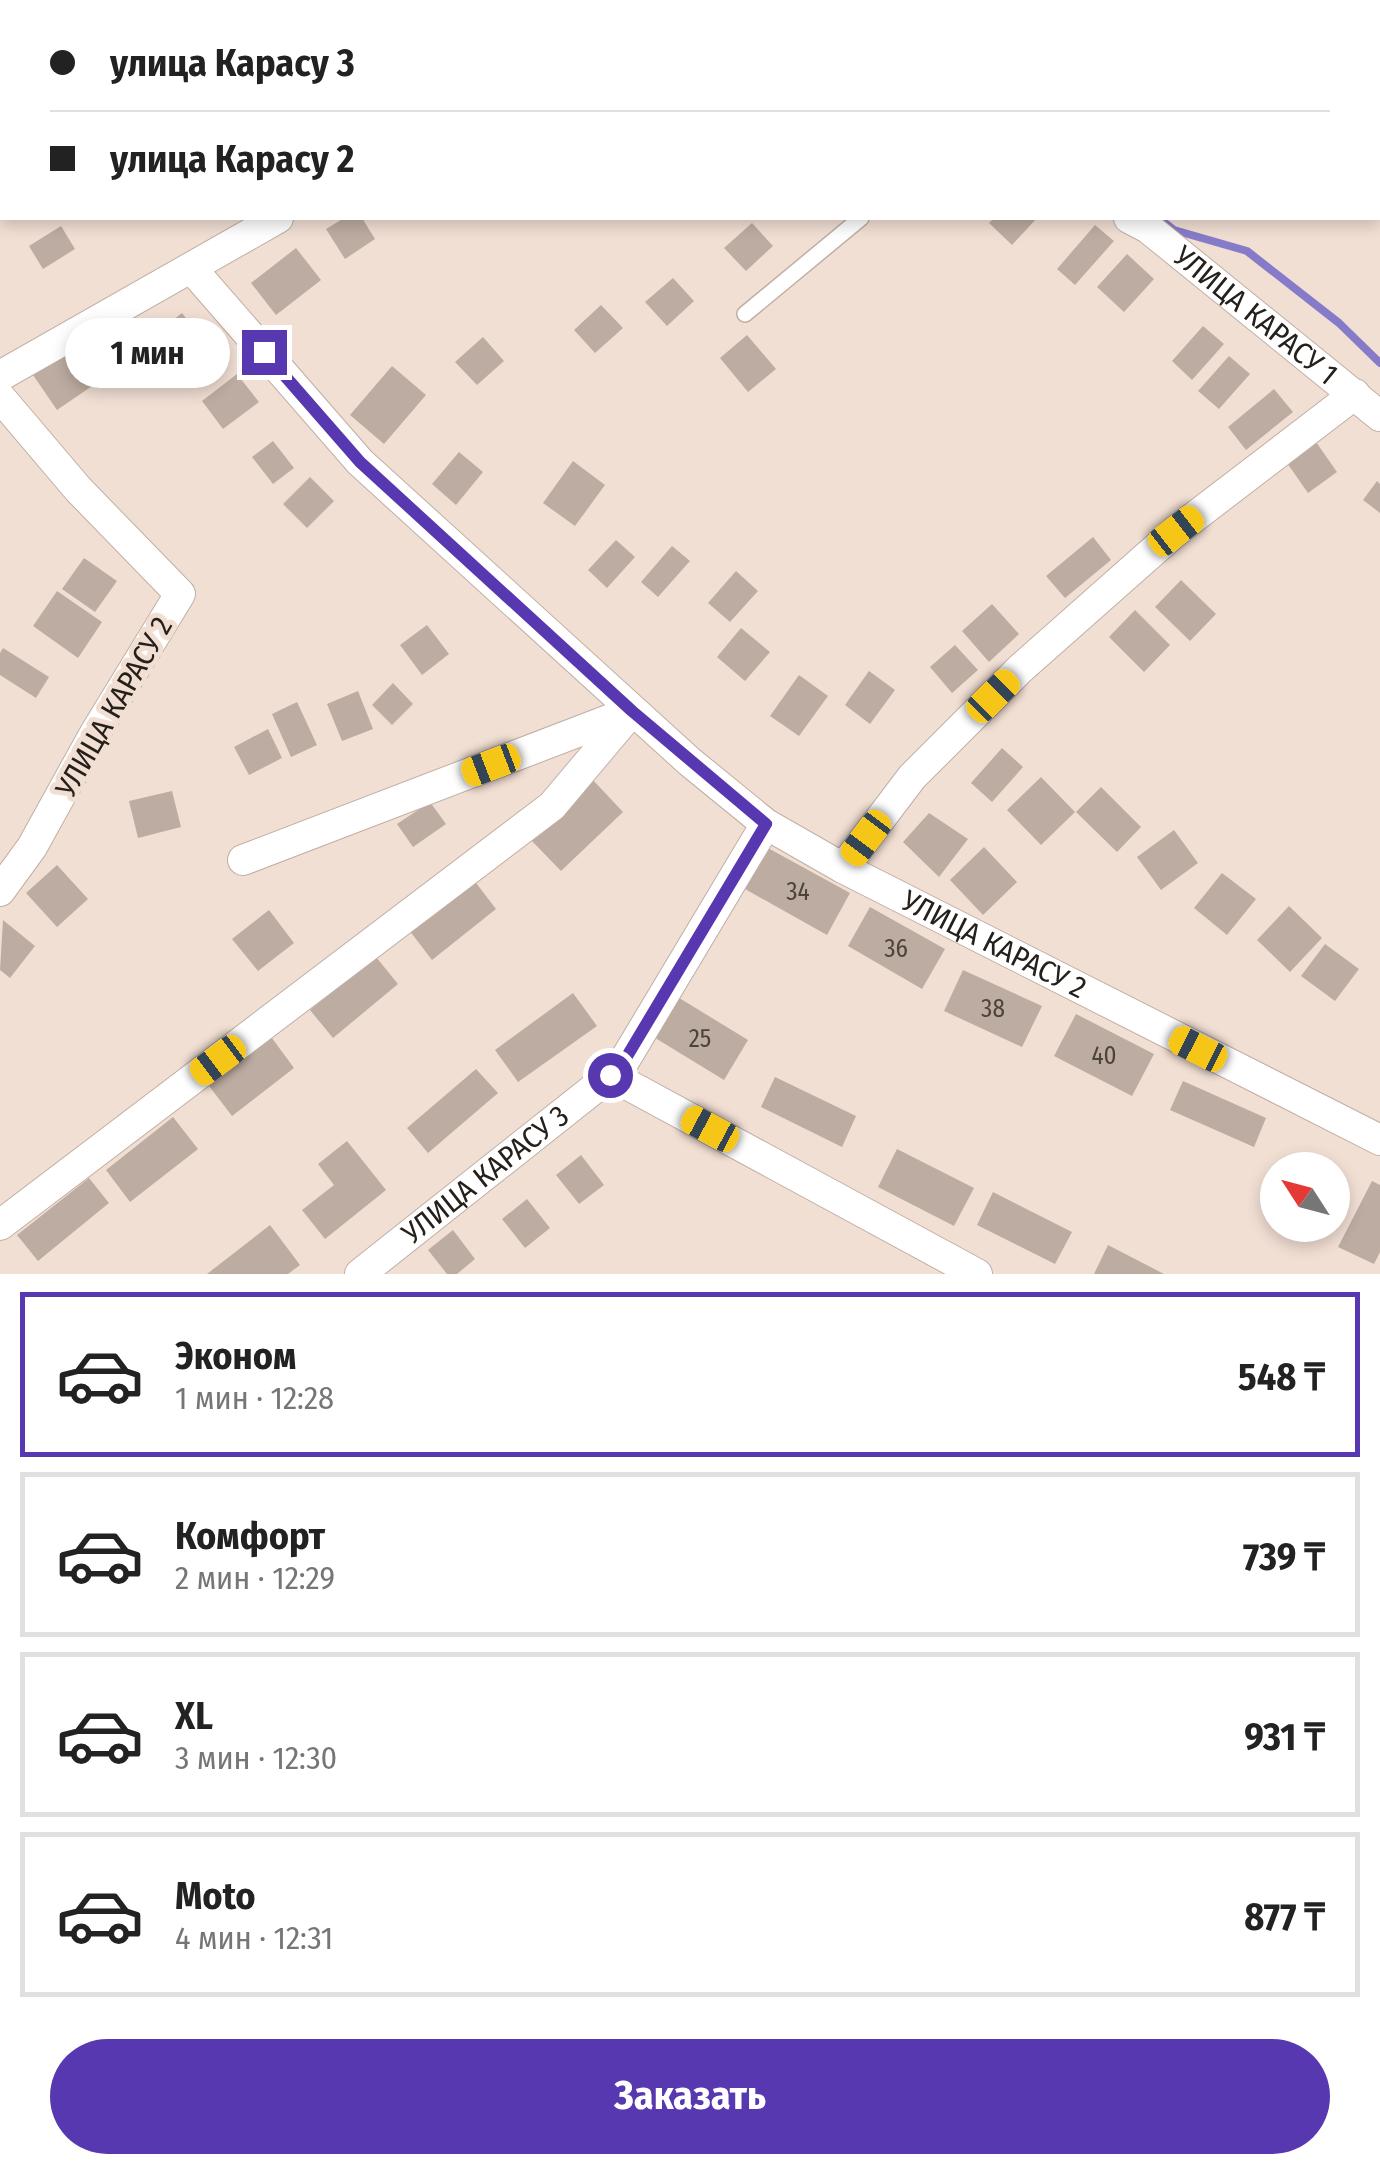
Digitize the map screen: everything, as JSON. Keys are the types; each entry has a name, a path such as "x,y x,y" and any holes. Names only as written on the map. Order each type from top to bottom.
{"street":[{"path":"0,376 275,220"},
{"name":"УЛИЦА КАРАСУ 1","path":"1133,220 1148,228 1380,416"},
{"name":"УЛИЦА КАРАСУ 2","path":"192,269 360,462 632,711 766,824 843,868 1380,1140"},
{"path":"843,868 912,777 1020,669 1176,531 1355,394"},
{"name":"УЛИЦА КАРАСУ 2","path":"0,397 78,489 180,594 95,733 32,847 0,891"},
{"path":"243,860 632,711"},
{"path":"0,1225 552,806 632,711"},
{"name":"УЛИЦА КАРАСУ 3","path":"360,1274 620,1068 766,824"},
{"path":"610,1075 977,1274"}],"lane":[{"path":"745,314 859,220"}],"building":[{"path":"341,220 363,220 375,239 345,259 326,229"},
{"path":"992,220 1035,220 1012,245 989,223"},
{"path":"752,223 773,246 746,271 724,248"},
{"path":"1095,225 1114,241 1075,285 1057,269"},
{"path":"61,226 75,249 43,269 29,246"},
{"path":"296,248 321,280 276,315 251,283"},
{"path":"1127,254 1154,279 1124,312 1097,287"},
{"path":"673,278 694,301 667,326 645,302"},
{"path":"601,305 623,328 595,353 574,330"},
{"path":"182,313 207,345 180,366 155,334"},
{"path":"1203,326 1224,344 1192,380 1172,361"},
{"path":"747,335 776,369 748,392 720,358"},
{"path":"483,337 504,361 477,385 455,362"},
{"path":"75,347 98,382 57,410 33,375"},
{"path":"1229,356 1250,374 1219,409 1198,391"},
{"path":"392,366 426,395 384,444 350,415"},
{"path":"237,374 259,402 223,429 202,401"},
{"path":"1274,389 1293,412 1246,450 1228,427"},
{"path":"273,441 294,468 273,484 252,457"},
{"path":"1316,442 1337,472 1308,493 1287,463"},
{"path":"459,452 483,472 456,505 432,484"},
{"path":"573,461 605,485 575,526 543,503"},
{"path":"310,477 334,501 307,528 283,504"},
{"path":"1377,481 1380,484 1380,513 1363,500"},
{"path":"1093,537 1111,560 1065,598 1046,576"},
{"path":"616,540 635,557 607,588 588,570"},
{"path":"672,546 690,561 658,597 641,582"},
{"path":"84,558 117,581 95,612 62,589"},
{"path":"736,571 758,591 730,622 708,603"},
{"path":"1181,580 1216,614 1190,641 1155,607"},
{"path":"57,591 102,622 78,658 33,626"},
{"path":"992,604 1019,634 989,662 962,631"},
{"path":"1135,610 1170,645 1144,672 1109,637"},
{"path":"427,625 449,654 422,675 400,645"},
{"path":"741,628 770,652 745,681 717,657"},
{"path":"955,645 978,670 952,693 930,667"},
{"path":"3,648 49,677 36,698 0,675"},
{"path":"869,671 895,690 870,724 845,705"},
{"path":"799,675 828,696 799,736 770,716"},
{"path":"393,683 413,704 392,725 372,705"},
{"path":"358,691 373,729 342,741 327,704"},
{"path":"297,702 317,745 291,757 272,714"},
{"path":"268,729 282,758 249,775 234,747"},
{"path":"1002,748 1023,767 992,802 971,783"},
{"path":"1041,777 1075,812 1041,845 1007,810"},
{"path":"592,779 623,812 561,871 530,839"},
{"path":"1101,787 1141,827 1117,852 1076,812"},
{"path":"172,791 181,827 138,838 129,801"},
{"path":"430,802 446,824 413,847 397,824"},
{"path":"929,813 968,839 939,877 903,842"},
{"path":"1174,830 1198,863 1161,890 1137,857"},
{"path":"984,847 1017,882 983,915 950,880"},
{"path":"768,848 850,893 827,935 745,889"},
{"path":"57,865 88,899 57,927 26,893"},
{"path":"1222,873 1256,899 1227,935 1194,908"},
{"path":"473,879 496,909 432,960 409,930"},
{"path":"1289,906 1322,938 1290,972 1257,940"},
{"path":"870,907 945,949 922,989 848,946"},
{"path":"269,910 294,943 258,971 232,939"},
{"path":"3,920 35,946 10,978 0,970"},
{"path":"1325,944 1359,969 1335,1001 1301,976"},
{"path":"376,957 398,984 333,1038 310,1010"},
{"path":"963,970 1042,1006 1022,1047 944,1011"},
{"path":"573,993 597,1026 518,1082 495,1050"},
{"path":"676,996 748,1040 724,1080 652,1036"},
{"path":"1076,1014 1154,1054 1132,1096 1054,1056"},
{"path":"269,1034 294,1068 232,1116 206,1082"},
{"path":"476,1069 498,1093 428,1153 407,1128"},
{"path":"775,1077 856,1116 842,1147 761,1107"},
{"path":"1183,1081 1266,1118 1254,1147 1170,1110"},
{"path":"173,1117 198,1149 130,1202 106,1170"},
{"path":"347,1141 386,1190 325,1239 302,1210 334,1185 318,1164"},
{"path":"897,1149 974,1188 954,1226 878,1187"},
{"path":"581,1155 604,1185 579,1204 556,1175"},
{"path":"89,1178 109,1203 38,1261 17,1235"},
{"path":"1372,1181 1380,1185 1380,1252 1374,1264 1338,1247 1341,1242 1350,1242 1350,1224"},
{"path":"993,1192 1072,1232 1055,1264 977,1225"},
{"path":"527,1199 550,1228 525,1248 502,1219"},
{"path":"270,1225 300,1265 288,1274 207,1274"},
{"path":"453,1230 475,1259 457,1274 447,1274 428,1250"},
{"path":"1108,1245 1164,1274 1094,1274"}],"waterway":[{"path":"1162,220 1174,230 1247,251 1339,323 1380,363"}],"route":[{"path":"264,352 360,462 632,711 766,824 620,1068 610,1075"}]}
